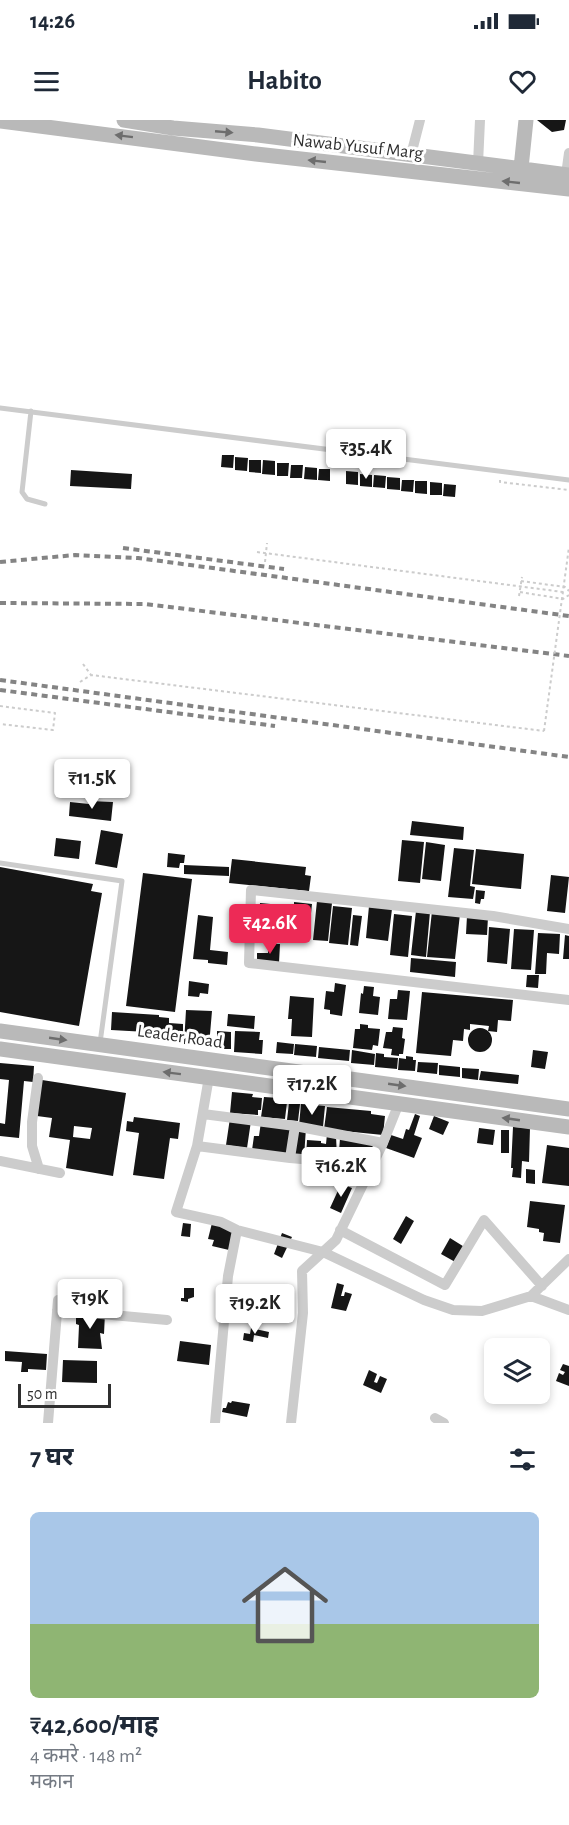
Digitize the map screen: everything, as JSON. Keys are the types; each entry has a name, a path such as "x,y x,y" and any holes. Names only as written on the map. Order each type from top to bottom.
{"main road":[{"name":"Nawab Yusuf Marg","path":"124,120 521,168 568,180"},
{"path":"521,168 526,120"},
{"name":"Nawab Yusuf Marg","path":"0,121 256,154 568,180"},
{"name":"Leader Road","path":"0,1031 569,1109"},
{"name":"Leader Road","path":"0,1048 569,1126"}],"street":[{"path":"411,154 420,120"},
{"path":"478,164 480,120"},
{"path":"568,180 569,153"},
{"path":"569,929 494,916 251,890 249,963 569,1000"},
{"path":"209,1077 197,1146 176,1212 221,1222 237,1230 323,1252 424,1300 453,1310 482,1311 531,1296 569,1259"},
{"path":"38,1078 32,1122 32,1146 39,1169"},
{"path":"291,1423 303,1314 302,1271 336,1240 383,1143 399,1102"},
{"path":"203,1114 295,1126 383,1143"},
{"path":"290,1158 295,1126"},
{"path":"197,1146 290,1158 371,1165"},
{"path":"0,1161 60,1173"},
{"path":"340,1230 444,1285 484,1220 542,1286"},
{"path":"215,1423 228,1276 237,1230"},
{"path":"531,1296 569,1310"},
{"path":"48,1423 58,1305 167,1320"}],"lane":[{"path":"0,408 569,480"},
{"path":"31,411 22,492 27,499 45,504"},
{"path":"0,863 122,881 100,1044"}],"path":[{"path":"517,484 569,490"},
{"path":"265,562 267,543"},
{"path":"80,682 91,675 544,731 569,547"},
{"path":"257,552 563,592"},
{"path":"522,579 565,587 569,593 563,599 520,594 521,586 522,579"},
{"path":"82,664 91,675"},
{"path":"0,706 55,713 53,730 0,724"}],"building":[{"path":"537,120 566,120 564,130 552,132"},
{"path":"222,455 234,455 233,468 221,467"},
{"path":"235,457 248,458 247,471 235,470"},
{"path":"249,460 261,460 261,473 249,472"},
{"path":"263,460 275,461 275,475 262,474"},
{"path":"277,463 289,463 288,476 277,476"},
{"path":"291,465 303,465 302,478 290,478"},
{"path":"305,467 317,468 317,480 304,479"},
{"path":"319,469 330,469 330,481 318,480"},
{"path":"71,470 132,474 131,489 70,486"},
{"path":"346,471 358,472 358,485 346,484"},
{"path":"360,474 372,475 372,487 360,486"},
{"path":"374,475 386,476 385,488 373,487"},
{"path":"387,477 400,478 400,490 387,489"},
{"path":"402,480 414,480 413,492 401,491"},
{"path":"415,481 427,481 427,494 415,493"},
{"path":"430,482 442,483 442,495 430,495"},
{"path":"444,484 456,485 455,497 443,496"},
{"path":"89,801 113,802 111,821 69,816 70,802 89,804"},
{"path":"412,821 464,827 463,840 410,835"},
{"path":"101,830 123,834 117,868 95,864"},
{"path":"56,838 81,841 79,859 54,856"},
{"path":"402,840 424,842 420,883 398,881"},
{"path":"426,842 445,845 441,881 422,879"},
{"path":"454,848 474,850 470,886 475,887 473,899 448,897"},
{"path":"476,849 524,854 521,889 472,884"},
{"path":"168,853 185,855 184,863 180,863 179,868 167,867"},
{"path":"232,859 306,867 305,875 311,876 309,891 229,883"},
{"path":"184,865 229,867 229,876 184,874"},
{"path":"0,867 93,884 91,891 102,893 79,1026 0,1012"},
{"path":"143,873 192,879 175,1012 126,1006"},
{"path":"551,875 569,877 565,913 547,911"},
{"path":"476,890 485,891 484,899 481,899 480,904 475,903"},
{"path":"317,901 332,903 328,941 313,940"},
{"path":"294,902 312,904 308,941 281,938 284,907 294,908"},
{"path":"260,903 281,905 279,937 258,936"},
{"path":"333,906 352,908 348,945 329,943"},
{"path":"369,906 392,909 388,941 366,938"},
{"path":"416,911 430,912 426,957 411,955"},
{"path":"432,911 460,914 455,959 427,957"},
{"path":"394,914 412,916 408,957 390,955"},
{"path":"198,915 213,917 210,950 228,952 227,965 193,959"},
{"path":"353,915 362,916 358,946 350,945"},
{"path":"467,916 488,917 487,935 466,934"},
{"path":"489,927 510,929 507,964 487,962"},
{"path":"514,929 534,930 531,970 511,969"},
{"path":"538,933 560,934 559,954 547,953 546,974 535,974"},
{"path":"565,935 569,936 569,959 563,959"},
{"path":"268,944 280,944 279,963 257,963 257,953 268,953"},
{"path":"411,958 456,962 455,977 410,972"},
{"path":"527,975 539,975 538,988 526,987"},
{"path":"189,981 209,984 208,994 200,993 199,997 188,996"},
{"path":"335,983 346,985 342,1016 330,1014 330,1010 324,1009 326,991 334,992"},
{"path":"364,986 374,987 373,996 380,997 378,1015 359,1013"},
{"path":"398,990 410,991 407,1020 388,1019 390,999 397,999"},
{"path":"422,992 513,1000 511,1021 498,1020 497,1032 488,1031 489,1026 470,1024 470,1030 464,1029 463,1041 453,1040 451,1056 416,1053"},
{"path":"290,996 314,998 312,1037 291,1036 292,1019 288,1019"},
{"path":"186,1010 212,1011 209,1046 184,1044"},
{"path":"112,1012 159,1015 159,1017 169,1018 169,1023 183,1024 183,1034 111,1030"},
{"path":"228,1014 255,1016 254,1029 227,1026"},
{"path":"360,1024 368,1025 368,1028 380,1029 378,1046 373,1045 372,1050 353,1048 355,1029 360,1029"},
{"path":"393,1027 403,1028 402,1038 405,1039 403,1054 399,1056 391,1055 392,1049 383,1048 386,1032 392,1032"},
{"path":"480,1028 485,1029 491,1035 491,1045 485,1051 480,1052 475,1051 469,1045 468,1040 469,1035 475,1029"},
{"path":"217,1031 231,1032 231,1049 217,1049"},
{"path":"235,1031 260,1032 259,1040 263,1040 262,1054 234,1052"},
{"path":"277,1042 294,1044 293,1054 276,1053"},
{"path":"295,1044 317,1046 316,1057 294,1055"},
{"path":"319,1047 350,1050 349,1061 318,1058"},
{"path":"352,1050 375,1054 374,1065 351,1063"},
{"path":"533,1050 548,1052 545,1069 531,1067"},
{"path":"376,1053 384,1054 384,1057 398,1058 397,1069 375,1067"},
{"path":"406,1056 416,1060 415,1071 398,1070 399,1058 406,1059"},
{"path":"418,1062 438,1063 437,1074 417,1072"},
{"path":"0,1063 34,1066 33,1082 24,1081 19,1138 0,1136 0,1123 5,1124 9,1080 0,1079"},
{"path":"439,1065 460,1067 460,1077 439,1075"},
{"path":"462,1068 479,1069 478,1080 462,1078"},
{"path":"481,1071 519,1075 518,1084 479,1080"},
{"path":"42,1080 126,1093 113,1176 66,1168 70,1140 49,1137 52,1118 37,1116","holes":["74,1126 92,1128 90,1139 73,1137"]},
{"path":"232,1092 253,1094 252,1097 262,1098 258,1115 230,1113"},
{"path":"264,1097 279,1098 278,1102 287,1102 285,1119 261,1117"},
{"path":"289,1103 300,1104 298,1121 287,1120"},
{"path":"301,1104 325,1106 323,1127 299,1125"},
{"path":"327,1107 371,1111 371,1114 385,1116 383,1135 324,1129"},
{"path":"415,1114 420,1116 414,1135 422,1138 414,1158 386,1148 391,1135 403,1139"},
{"path":"434,1116 449,1122 443,1135 429,1129"},
{"path":"134,1117 180,1123 178,1139 170,1138 164,1179 133,1175 139,1133 126,1131 127,1121 133,1122"},
{"path":"230,1118 251,1121 247,1148 226,1145"},
{"path":"261,1122 291,1126 287,1155 252,1150 254,1136 259,1136"},
{"path":"296,1127 306,1128 304,1157 294,1157"},
{"path":"513,1127 530,1128 529,1162 522,1161 521,1178 512,1177"},
{"path":"479,1128 495,1130 493,1145 477,1143"},
{"path":"501,1130 509,1130 509,1153 501,1153"},
{"path":"327,1134 336,1135 337,1160 306,1158 307,1140 321,1141 326,1144"},
{"path":"340,1138 373,1143 371,1162 342,1159 343,1152 339,1152"},
{"path":"547,1145 569,1148 569,1186 542,1183"},
{"path":"526,1169 535,1170 535,1184 526,1183"},
{"path":"341,1184 352,1188 341,1213 330,1208"},
{"path":"530,1201 565,1205 560,1243 543,1241 544,1233 539,1232 539,1229 527,1227"},
{"path":"406,1216 414,1221 401,1244 393,1239"},
{"path":"183,1223 191,1224 190,1237 181,1236"},
{"path":"212,1223 233,1229 229,1250 212,1246 214,1240 208,1239"},
{"path":"282,1233 292,1237 282,1258 274,1254"},
{"path":"450,1238 466,1248 457,1263 441,1254"},
{"path":"337,1283 344,1285 341,1296 344,1296 345,1292 352,1294 346,1311 331,1308"},
{"path":"184,1288 194,1288 194,1297 188,1299 188,1302 181,1301 181,1298 184,1298"},
{"path":"76,1312 105,1313 104,1334 100,1333 102,1349 78,1348 79,1325 76,1324"},
{"path":"251,1328 269,1332 268,1338 254,1335 253,1342 243,1340 244,1333 250,1334"},
{"path":"180,1341 211,1345 209,1365 177,1361"},
{"path":"5,1351 47,1354 46,1370 28,1369 28,1372 21,1372 22,1362 5,1361"},
{"path":"63,1360 97,1361 97,1383 62,1382"},
{"path":"563,1364 569,1366 569,1386 556,1381 559,1373 563,1375 565,1372 560,1370"},
{"path":"369,1370 377,1374 374,1382 377,1383 380,1376 387,1379 381,1393 363,1385"},
{"path":"228,1402 250,1404 247,1417 222,1412"}],"railway":[{"path":"123,548 284,569"},
{"path":"0,562 75,555 138,558 569,616"},
{"path":"0,603 145,604 569,656"},
{"path":"0,680 569,757"},
{"path":"0,690 275,726"}]}
